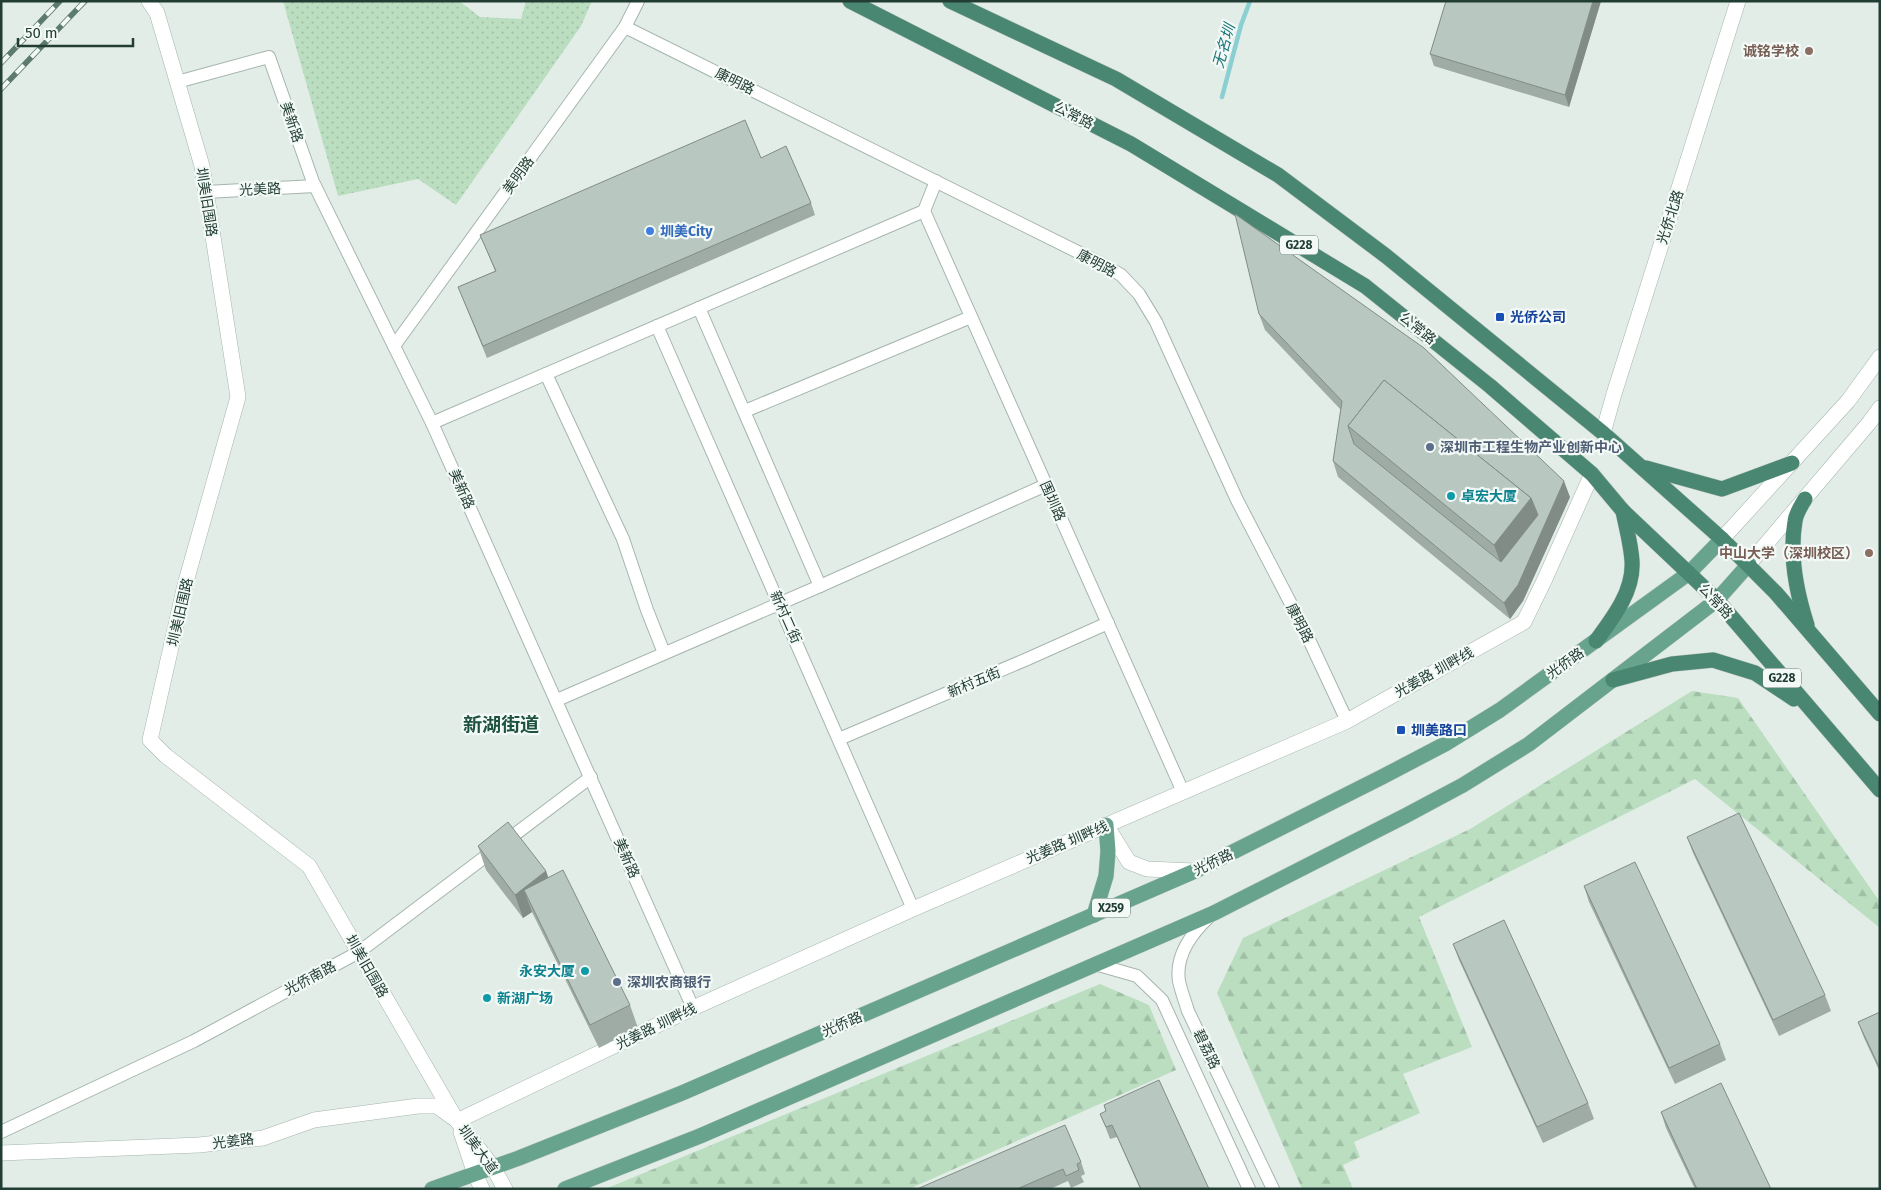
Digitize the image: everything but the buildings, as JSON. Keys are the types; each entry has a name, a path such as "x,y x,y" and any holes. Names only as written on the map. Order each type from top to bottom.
{"highway":[{"name":"公常路","path":"850,1 1131,144 1365,286 1490,386 1592,474 1623,511 1717,600 1878,789"},
{"path":"950,1 1116,79 1278,175 1386,256 1603,433 1749,564 1880,714"},
{"path":"1643,467 1722,489 1792,463"},
{"path":"1804,499 1795,519 1793,563 1796,587 1809,631"},
{"path":"1596,641 1614,616 1629,586 1632,562 1623,511"},
{"path":"1613,680 1672,664 1713,660 1755,673 1808,709"}],"main road":[{"name":"光侨路","path":"432,1189 682,1093 1196,871 1445,744 1500,710 1689,573 1722,539"},
{"path":"565,1189 580,1186 700,1136 1214,913 1463,785 1529,744 1717,600 1749,564"},
{"path":"1094,915 1106,876 1108,851 1106,825"}],"street":[{"name":"圳美旧围路","path":"149,1 157,13 202,166 238,397 185,585 150,740 166,756 309,866 457,1121"},
{"name":"美明路","path":"394,346 625,27 638,1"},
{"name":"光侨北路","path":"1603,433 1738,1"},
{"name":"康明路","path":"625,27 1121,275 1139,294 1156,322 1237,500 1305,630 1347,721"},
{"name":"美新路","path":"177,82 269,57 315,186 432,423 693,1008"},
{"path":"432,423 924,211 936,181"},
{"name":"光美路","path":"206,192 315,186"},
{"name":"围圳路","path":"924,211 1183,792"},
{"path":"699,308 820,586"},
{"path":"745,411 971,317"},
{"name":"新村二街","path":"657,326 913,909"},
{"name":"光侨路","path":"1722,539 1848,401 1880,357"},
{"path":"546,374 623,539 664,653"},
{"path":"1749,564 1880,408"},
{"name":"光姜路 圳畔线","path":"457,1121 693,1008 913,909 1347,721 1524,622 1592,474"},
{"path":"557,700 1046,485"},
{"name":"新村五街","path":"839,739 1025,660 1108,622"},
{"name":"光侨南路","path":"1,1132 194,1041 359,952 591,777"},
{"path":"1106,825 1129,862 1147,869 1196,871"},
{"name":"碧荔路","path":"1214,913 1198,928 1184,948 1179,980 1188,1011 1273,1189"},
{"name":"碧荔路","path":"1095,964 1137,976 1162,1000 1249,1189"},
{"name":"光姜路","path":"1,1153 199,1145 263,1138 314,1120 418,1106 437,1106 457,1121"},
{"name":"圳美大道","path":"457,1121 493,1167 505,1189"},
{"name":"圳美大道","path":"457,1121 482,1189"}],"green space":[{"path":"283,1 459,1 480,17 521,19 526,1 592,1 581,26 456,205 418,179 338,196"},
{"path":"1692,691 1738,698 1880,902 1880,928 1695,779 1419,917 1472,1047 1403,1074 1420,1113 1354,1142 1360,1157 1343,1165 1353,1189 1302,1189 1217,993 1243,938 1470,829"},
{"path":"1100,984 1149,1005 1176,1070 909,1189 605,1189"}],"waterway":[{"name":"无名圳","path":"1222,97 1241,25 1250,1"}],"railway":[{"path":"1,63 60,1"},
{"path":"1,89 85,1"}],"place":[{"name":"诚铭学校","path":"1809,51"},
{"name":"圳美City","path":"650,231"},
{"name":"光侨公司","path":"1500,317"},
{"name":"深圳市工程生物产业创新中心","path":"1430,447"},
{"name":"卓宏大厦","path":"1451,496"},
{"name":"中山大学（深圳校区）","path":"1869,553"},
{"name":"圳美路口","path":"1401,730"},
{"name":"永安大厦","path":"585,971"},
{"name":"深圳农商银行","path":"617,982"},
{"name":"新湖广场","path":"487,998"}],"district":[{"name":"新湖街道","path":"501,724"}]}
